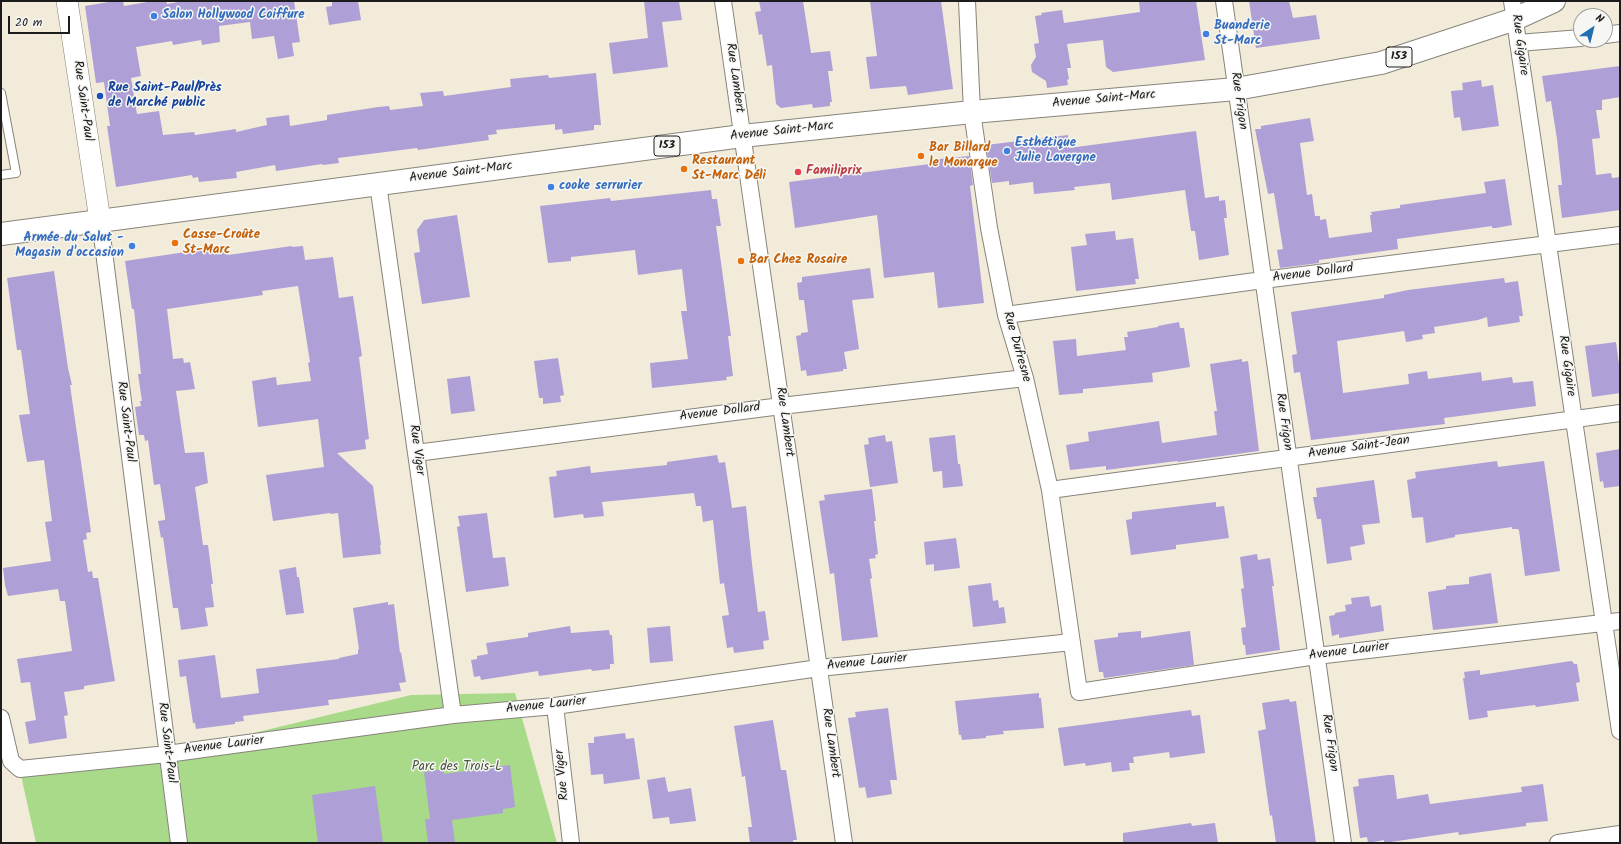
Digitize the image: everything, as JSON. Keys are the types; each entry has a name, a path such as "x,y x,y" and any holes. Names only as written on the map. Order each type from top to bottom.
{"main road":[{"name":"Avenue Saint-Marc","path":"1,234 742,136 972,112 1236,89 1381,63 1513,10 1554,1"}],"street":[{"name":"Rue Saint-Paul","path":"67,1 100,220 179,843"},
{"name":"Rue Lambert","path":"723,1 844,843"},
{"name":"Rue Dufresne","path":"967,1 972,112 989,228 1006,315 1025,378 1050,490 1079,692"},
{"name":"Rue Frigon","path":"1224,1 1343,843"},
{"name":"Rue Gigaire","path":"1513,10 1574,419 1612,622 1620,731"},
{"path":"1518,43 1573,39"},
{"name":"Rue Viger","path":"378,184 453,716"},
{"name":"Avenue Dollard","path":"1006,315 1263,280 1620,235"},
{"name":"Avenue Dollard","path":"416,453 781,406 1025,378"},
{"name":"Avenue Saint-Jean","path":"1050,490 1620,413"},
{"name":"Avenue Laurier","path":"1079,692 1316,656 1612,622"},
{"name":"Avenue Laurier","path":"1,718 11,761 20,769 168,754 453,716 556,706 819,668 1072,642"},
{"name":"Rue Viger","path":"556,706 571,843"},
{"path":"1558,843 1620,834"}],"lane":[{"path":"1,93 3,114 16,173 1,175"}],"green space":[{"name":"Parc des Trois-L","path":"515,693 557,843 36,843 20,771 167,754 411,695"}],"building":[{"path":"123,1 124,6 153,1 166,1 167,4 184,1 294,1 300,42 292,43 294,56 278,59 274,36 252,39 250,22 219,26 220,42 202,45 201,40 173,45 172,41 136,47 141,76 131,78 137,114 159,111 163,135 194,132 195,135 236,129 236,132 267,125 266,118 289,115 290,126 327,120 327,115 378,107 389,106 390,110 423,106 420,93 443,91 444,96 511,87 510,79 548,75 549,78 596,73 601,125 594,125 594,130 563,134 562,129 555,130 555,124 496,130 497,134 488,135 489,140 418,150 417,148 338,158 339,163 276,171 275,165 236,172 237,178 199,182 198,177 193,178 192,175 116,187 107,126 110,126 104,82 96,83 85,6"},
{"path":"332,1 358,1 361,20 329,25 326,7 332,6"},
{"path":"644,1 679,1 682,20 662,22 668,67 613,74 609,43 648,38"},
{"path":"759,1 803,1 811,53 830,51 833,71 828,71 832,102 830,102 830,106 813,108 812,104 781,108 776,104 772,65 767,66 762,34 759,35 755,12 761,11"},
{"path":"870,1 941,1 953,89 908,95 906,86 870,89 866,57 877,56"},
{"path":"1139,1 1196,1 1205,60 1113,72 1106,67 1103,40 1067,44 1071,68 1067,68 1069,79 1067,80 1068,85 1047,88 1046,81 1032,72 1031,65 1036,57 1034,44 1039,43 1035,16 1042,15 1041,13 1062,10 1064,23 1140,12"},
{"path":"1249,1 1289,1 1293,18 1316,15 1320,39 1256,48"},
{"path":"1620,66 1620,97 1602,100 1602,110 1596,110 1600,138 1592,139 1596,175 1611,173 1612,178 1620,177 1620,210 1562,218 1558,185 1562,185 1557,139 1551,101 1546,102 1542,76"},
{"path":"1481,80 1482,87 1493,85 1499,126 1462,131 1460,117 1454,118 1451,91 1463,90 1462,83"},
{"path":"1310,118 1314,141 1300,143 1307,195 1312,194 1315,216 1320,216 1320,220 1326,219 1329,238 1372,232 1371,212 1400,208 1400,205 1486,193 1484,182 1505,179 1512,225 1496,228 1492,228 1492,226 1397,239 1398,249 1319,260 1319,263 1280,268 1277,250 1283,249 1274,193 1268,194 1255,129 1261,129 1261,126"},
{"path":"1196,131 1205,198 1219,196 1219,201 1225,200 1227,218 1224,218 1229,255 1199,260 1195,231 1191,231 1185,190 1112,200 1110,183 1074,187 1075,190 1034,194 1033,182 1009,185 1009,181 992,183 986,145 1068,135 1069,148"},
{"path":"969,156 973,185 970,186 984,303 938,308 934,272 884,278 877,215 795,228 789,182 930,164 930,160"},
{"path":"711,190 712,199 717,199 721,226 716,226 731,336 728,336 733,376 726,377 727,380 652,388 650,363 688,359 681,311 687,311 682,269 638,275 635,250 571,257 571,261 548,263 540,206 610,198 611,201"},
{"path":"457,215 470,297 422,304 414,253 420,252 417,230 424,220"},
{"path":"1115,231 1116,240 1133,238 1139,279 1135,279 1136,284 1076,291 1071,247 1087,245 1085,234"},
{"path":"226,246 228,255 292,246 303,246 305,260 333,257 339,298 353,296 362,356 359,357 369,439 365,440 366,449 337,453 373,486 381,554 343,558 338,513 273,521 266,475 324,467 318,419 258,427 252,381 276,377 277,385 311,381 308,363 310,362 298,286 262,291 263,295 167,309 173,359 183,358 184,363 190,362 195,389 176,391 185,453 204,452 208,483 195,487 203,545 208,545 213,584 211,584 214,607 205,608 208,626 181,630 178,608 173,608 163,537 161,538 158,521 165,520 160,484 154,485 148,440 145,441 144,435 139,435 135,407 141,406 140,401 142,401 138,374 141,374 134,309 132,309 125,261"},
{"path":"870,268 874,298 852,300 859,349 844,352 847,369 843,369 843,371 807,376 806,370 801,371 796,336 801,335 801,333 808,332 804,300 799,300 797,283 802,282 802,277"},
{"path":"54,271 68,368 72,385 70,385 91,532 86,533 87,539 83,540 88,572 92,571 93,578 98,578 115,681 84,686 84,689 64,692 68,715 64,716 67,738 29,744 25,722 36,720 30,682 21,683 17,659 72,651 65,601 60,601 58,589 8,596 5,585 3,568 51,561 45,522 52,521 44,460 27,462 19,415 30,414 21,350 17,350 7,278"},
{"path":"1504,278 1505,283 1518,281 1523,316 1519,316 1520,322 1488,327 1487,317 1478,320 1434,327 1435,333 1422,335 1423,339 1406,342 1404,331 1337,341 1343,393 1409,384 1408,374 1427,371 1428,379 1481,372 1482,381 1512,377 1513,383 1533,381 1536,406 1444,418 1445,424 1311,440 1300,372 1294,373 1292,355 1297,354 1291,312 1384,298 1384,295 1408,290"},
{"path":"1179,322 1180,328 1184,328 1190,367 1152,373 1153,382 1083,389 1083,393 1059,395 1053,341 1076,339 1077,356 1126,350 1124,337 1128,337 1127,332"},
{"path":"1616,342 1620,372 1620,393 1592,397 1585,346"},
{"path":"558,358 564,395 560,396 561,402 543,404 543,398 539,398 534,361"},
{"path":"1242,359 1242,362 1248,361 1259,451 1106,470 1106,466 1070,470 1066,445 1089,441 1088,432 1159,421 1162,443 1217,435 1214,411 1217,411 1210,364"},
{"path":"470,376 475,411 451,414 447,379"},
{"path":"885,435 886,442 892,441 898,483 870,487 864,445 869,444 868,438"},
{"path":"955,435 958,464 960,464 963,486 943,488 942,471 933,472 929,438"},
{"path":"1620,449 1620,486 1604,488 1603,481 1600,482 1596,453"},
{"path":"717,455 719,463 725,462 732,508 746,506 758,612 765,611 769,640 763,641 764,649 734,653 733,647 727,648 722,616 729,615 724,583 720,584 713,520 703,522 701,506 696,506 694,493 602,502 604,516 584,518 583,514 554,518 549,477 557,476 556,471 590,466 591,473 667,465 667,462"},
{"path":"1497,461 1498,467 1544,461 1560,571 1525,576 1519,530 1512,529 1512,527 1455,535 1455,537 1426,543 1423,517 1412,518 1407,480 1416,478 1415,472"},
{"path":"1374,480 1380,523 1362,525 1365,544 1350,547 1352,560 1327,564 1321,519 1317,519 1313,497 1317,497 1316,488"},
{"path":"872,489 878,554 875,555 876,558 869,559 872,578 870,579 878,637 842,641 834,573 830,574 819,501 825,500 824,495"},
{"path":"1216,502 1216,507 1224,506 1229,538 1176,545 1176,549 1131,555 1126,520 1132,519 1132,512"},
{"path":"487,513 493,558 505,557 509,586 466,592 457,527 460,526 458,516"},
{"path":"956,538 960,568 934,571 934,564 926,565 924,542"},
{"path":"1257,554 1258,560 1270,558 1280,650 1246,655 1241,628 1246,627 1241,589 1244,588 1240,557"},
{"path":"296,567 297,577 299,577 304,613 286,615 279,570"},
{"path":"1491,573 1498,623 1433,630 1428,592 1446,589 1446,586 1469,584 1469,577"},
{"path":"991,583 993,601 998,600 999,608 1004,607 1006,623 973,627 968,586"},
{"path":"1369,596 1371,607 1381,605 1384,631 1339,638 1339,634 1332,636 1329,616 1346,611 1345,605 1352,604 1351,598"},
{"path":"388,602 388,605 394,604 400,653 401,652 406,682 399,683 401,691 328,700 329,705 243,716 244,721 235,722 235,724 196,729 195,723 193,723 186,676 180,677 178,660 215,655 221,698 259,693 256,669 339,659 358,654 359,649 353,608"},
{"path":"570,626 571,633 609,630 610,635 612,635 614,664 610,664 610,669 592,671 591,669 539,676 538,671 481,680 480,676 474,677 471,660 477,659 477,656 488,654 486,643 528,637 528,633"},
{"path":"670,626 673,661 650,663 647,628"},
{"path":"1141,631 1141,638 1190,631 1194,665 1104,678 1103,672 1099,672 1094,640 1118,637 1118,633"},
{"path":"1571,661 1574,664 1577,664 1580,682 1576,683 1579,701 1536,707 1535,705 1487,711 1488,717 1469,720 1463,678 1465,678 1464,672 1480,670 1480,675"},
{"path":"1039,693 1039,698 1041,698 1044,728 1003,731 1004,734 986,736 986,738 962,740 961,735 959,735 955,701"},
{"path":"1289,699 1290,702 1296,701 1316,843 1276,843 1272,815 1270,816 1258,731 1266,729 1262,703"},
{"path":"888,708 897,780 890,780 892,794 867,798 865,787 859,788 848,718 856,717 855,712"},
{"path":"1191,710 1192,716 1200,715 1205,753 1170,758 1169,752 1133,757 1134,763 1129,763 1130,770 1112,772 1111,762 1086,766 1085,763 1064,766 1058,728"},
{"path":"773,720 781,770 786,770 797,840 793,840 793,843 750,843 748,827 752,827 745,776 742,777 734,726"},
{"path":"625,733 626,739 634,738 640,779 604,784 603,774 591,775 588,743 594,743 594,737"},
{"path":"510,765 515,807 503,809 503,813 452,820 455,843 428,843 425,819 430,819 424,772 444,769 444,774"},
{"path":"1394,775 1397,799 1428,794 1430,804 1522,792 1521,787 1543,784 1548,821 1526,823 1526,826 1459,835 1458,832 1384,843 1384,840 1368,843 1367,837 1360,838 1353,787 1359,786 1358,779"},
{"path":"665,777 668,792 691,788 696,821 670,824 669,817 653,819 647,780"},
{"path":"375,786 383,843 318,843 312,795"},
{"path":"1191,823 1192,826 1215,823 1218,843 1123,843 1123,833"}],"place":[{"name":"Salon Hollywood Coiffure","path":"154,16"},
{"name":"Buanderie St-Marc","path":"1206,34"},
{"name":"Rue Saint-Paul/Près de Marché public","path":"100,96"},
{"name":"Esthétique Julie Lavergne","path":"1007,151"},
{"name":"Bar Billard le Monarque","path":"921,156"},
{"name":"Restaurant St-Marc Déli","path":"684,169"},
{"name":"Familiprix","path":"798,172"},
{"name":"cooke serrurier","path":"551,187"},
{"name":"Casse-Croûte St-Marc","path":"175,243"},
{"name":"Armée du Salut - Magasin d'occasion","path":"132,246"},
{"name":"Bar Chez Rosaire","path":"741,261"}]}
